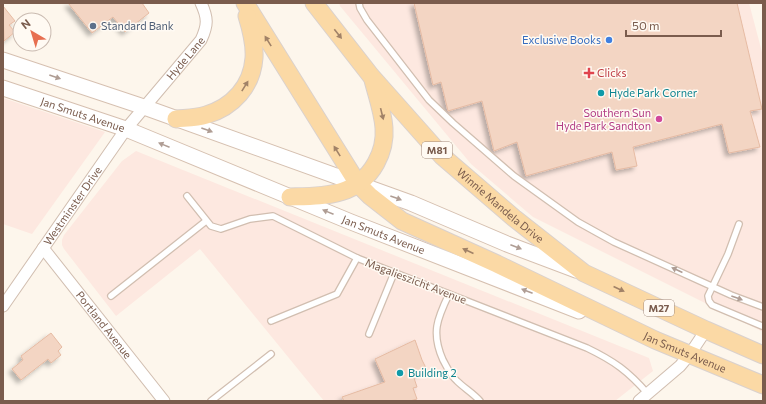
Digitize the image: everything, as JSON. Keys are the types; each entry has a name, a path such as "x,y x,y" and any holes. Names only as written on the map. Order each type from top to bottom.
{"main road":[{"path":"176,119 195,118 214,112 236,99 249,80 253,68 254,57 252,33 244,3"},
{"path":"244,3 358,184 370,196 402,222 498,264 655,340"},
{"name":"Winnie Mandela Drive","path":"314,3 371,76 442,156 514,218 584,273"},
{"name":"M27","path":"3,60 144,107 411,203 507,244 584,273 762,355"},
{"path":"290,197 339,193 358,184 366,177 374,166 384,144 385,130 371,76"},
{"name":"Jan Smuts Avenue","path":"3,88 126,129 449,261 655,340 763,385"}],"street":[{"name":"Hyde Lane","path":"144,107 201,40 207,22 206,12 201,3"},
{"name":"Westminster Drive","path":"3,306 126,129 144,107"},
{"name":"Portland Avenue","path":"43,248 164,401"},
{"path":"639,401 680,366 706,330"}],"lane":[{"path":"359,3 360,8 367,20 429,100 514,176 578,222 614,242 712,287 763,307"},
{"name":"Magalieszicht Avenue","path":"187,196 211,226 221,229 250,219 273,216 357,258 587,348 608,358 634,378 648,394"},
{"path":"111,296 206,220"},
{"path":"739,224 728,254 708,296 709,301 712,305 762,326"},
{"path":"271,321 337,294 357,258"},
{"path":"369,334 394,273"},
{"path":"449,294 438,323 436,336 439,349 450,373 480,401"},
{"path":"211,401 271,354"}],"shaded area":[{"name":"Hyde Park Corner","path":"339,3 749,3 763,56 763,332 533,217 471,164"},
{"path":"3,98 105,132 32,234 3,224"},
{"path":"136,151 649,358 653,371 615,401 324,401 200,249 116,316 64,249 62,240 64,235 122,161"}],"building":[{"path":"68,3 142,3 149,13 125,32 113,17 92,33"},
{"name":"Hyde Park Corner","path":"414,3 737,3 762,109 750,111 760,147 729,153 722,124 633,147 637,166 616,170 612,152 526,176 517,142 494,151 482,101 448,111 441,82 433,85"},
{"path":"3,6 12,17 12,23 9,25 12,28 12,34 4,41"},
{"path":"51,333 62,347 58,351 61,355 51,363 48,359 21,380 12,369 23,360 21,356"},
{"name":"Building 2","path":"415,340 427,370 413,375 417,387 413,388 417,399 410,401 344,401 342,397 385,382 375,359"}],"place":[{"name":"Standard Bank","path":"93,26"},
{"name":"Exclusive Books","path":"609,40"},
{"name":"Clicks","path":"589,73"},
{"name":"Hyde Park Corner","path":"601,93"},
{"name":"Southern Sun Hyde Park Sandton","path":"659,119"},
{"name":"Building 2","path":"400,373"}]}
